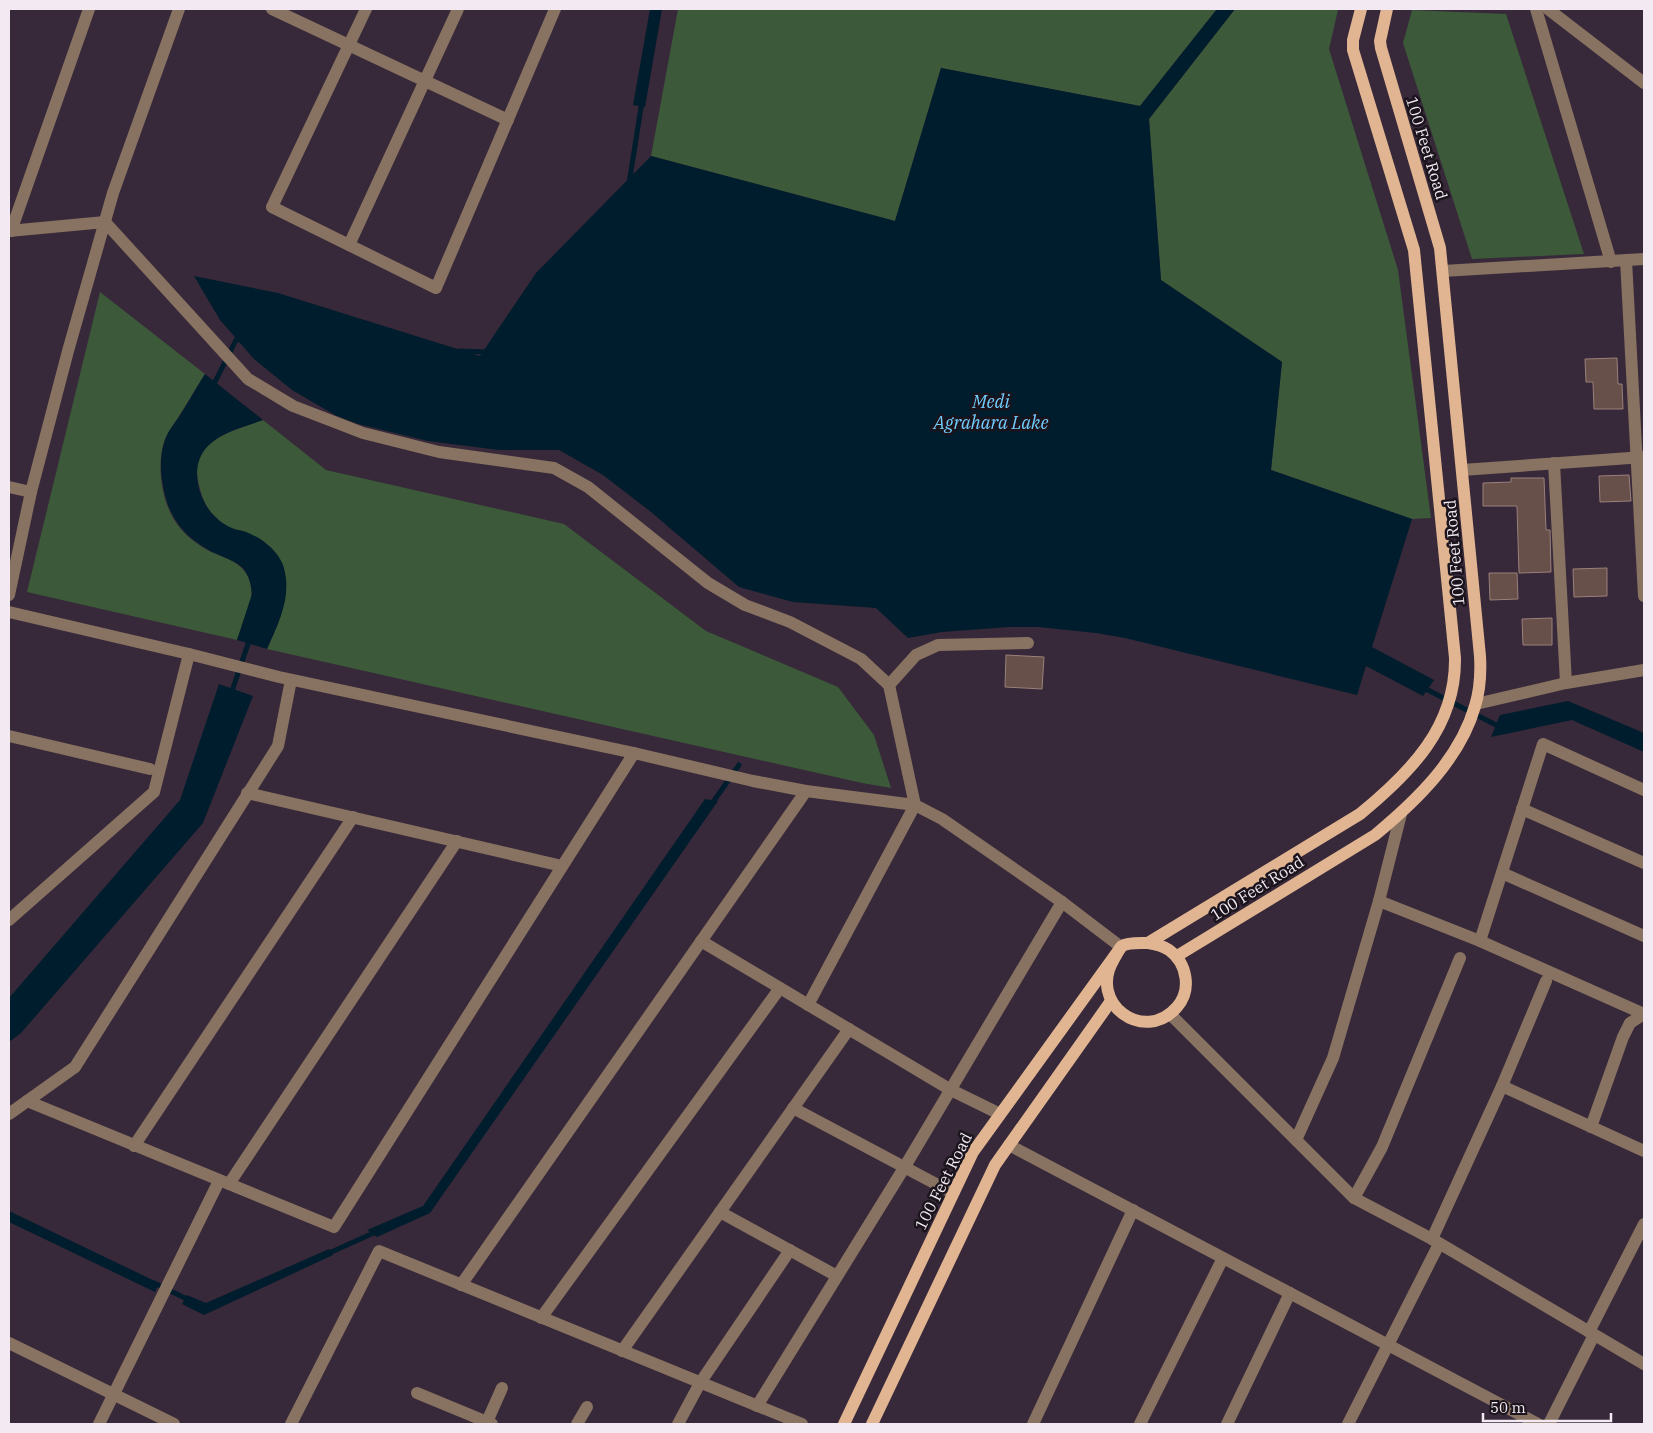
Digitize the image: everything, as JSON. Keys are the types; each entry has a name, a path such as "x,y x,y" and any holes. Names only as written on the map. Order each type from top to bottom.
{"main road":[{"name":"100 Feet Road","path":"1148,943 1360,814 1383,795 1420,756 1442,722 1451,698 1455,672 1414,250 1353,50 1361,9"},
{"name":"100 Feet Road","path":"1176,956 1375,835 1401,814 1440,772 1465,733 1476,704 1480,656 1440,248 1381,48 1380,41 1387,9"},
{"path":"1148,943 1164,947 1176,956 1186,976 1186,986 1178,1006 1170,1014 1152,1021 1133,1020 1124,1015 1111,1001 1106,983 1108,972 1121,947 1128,944 1148,943"},
{"name":"100 Feet Road","path":"844,1424 972,1152 1121,947"},
{"path":"872,1424 995,1164 1111,1001"}],"street":[{"path":"89,9 10,231 105,222"},
{"path":"9,595 31,492 113,194 179,9"},
{"path":"366,9 272,207 436,288 555,9"},
{"path":"349,245 458,9"},
{"path":"1536,9 1611,262"},
{"path":"1548,9 1644,83"},
{"path":"276,10 508,120"},
{"path":"105,222 248,378 292,406 363,432 440,452 554,468 588,487 708,583 745,606 790,622 861,659 889,685 915,805 808,1004"},
{"path":"1442,271 1644,259"},
{"path":"1626,260 1641,457 1644,596"},
{"path":"1462,470 1641,457"},
{"path":"1554,464 1566,683"},
{"path":"9,487 31,492"},
{"path":"9,612 285,678 634,752 753,781 806,791 915,805 942,820 1062,902 1121,947"},
{"path":"889,685 916,655 938,644 1028,643"},
{"path":"9,920 154,792 189,654"},
{"path":"1476,704 1566,683 1644,670"},
{"path":"9,1114 75,1068 278,746 285,678"},
{"path":"9,736 150,769"},
{"path":"1480,941 1543,744 1644,790"},
{"path":"27,1101 334,1227 634,752"},
{"path":"461,1285 806,791"},
{"path":"247,793 562,866"},
{"path":"1522,809 1644,863"},
{"path":"1296,1140 1332,1058 1379,901 1401,814"},
{"path":"134,1146 353,817"},
{"path":"98,1424 224,1182 457,841"},
{"path":"1502,873 1644,936"},
{"path":"1379,901 1480,941 1644,1014"},
{"path":"757,1406 904,1168 1062,902"},
{"path":"701,941 951,1090 1000,1114"},
{"path":"1354,1198 1382,1146 1460,958"},
{"path":"1348,1424 1388,1345 1436,1241 1546,981"},
{"path":"541,1318 780,988"},
{"path":"1170,1014 1354,1198 1436,1241 1644,1364"},
{"path":"1590,1127 1623,1036 1630,1023 1644,1014"},
{"path":"622,1351 848,1029"},
{"path":"1502,1086 1644,1151"},
{"path":"792,1108 953,1193"},
{"path":"1009,1144 1538,1424"},
{"path":"1033,1424 1133,1210"},
{"path":"720,1212 837,1276"},
{"path":"1549,1424 1644,1224"},
{"path":"678,1424 700,1383 790,1250"},
{"path":"291,1424 378,1251 802,1424"},
{"path":"1140,1424 1222,1258"},
{"path":"1227,1424 1290,1293"},
{"path":"9,1343 174,1424"},
{"path":"417,1393 489,1424 502,1388"},
{"path":"577,1424 587,1407"}],"green space":[{"path":"678,9 1217,9 1140,106 941,68 895,221 651,156"},
{"path":"1235,9 1338,10 1329,49 1398,270 1431,518 1412,519 1271,470 1282,362 1161,280 1149,119"},
{"path":"1412,10 1506,14 1584,254 1472,259 1403,43"},
{"path":"100,292 205,374 165,439 161,459 161,481 166,503 181,530 204,548 235,563 245,572 248,578 251,585 251,598 237,640 27,592"},
{"path":"263,420 326,470 564,524 706,631 838,687 874,735 891,788 267,649 283,608 285,588 282,564 249,535 243,531 226,526 213,515 203,499 197,470 200,458 206,448 215,440"}],"water":[{"path":"650,9 662,9 645,107 633,105"},
{"name":"Medi Agrahara Lake","path":"1217,9 1235,9 1149,119 1161,280 1282,362 1271,470 1412,519 1372,647 1434,680 1423,696 1366,666 1357,695 1125,638 1096,633 1038,627 1009,627 942,632 908,638 876,608 793,602 739,587 651,512 603,475 559,450 499,450 428,441 358,424 335,415 292,390 254,359 220,320 194,276 278,293 480,356 536,273 651,156 895,221 941,68 1140,106"},
{"path":"205,374 263,420 230,432 211,443 199,461 197,473 203,498 212,513 233,529 249,533 261,540 272,549 283,565 286,576 285,598 280,618 267,649 237,640 252,594 247,574 243,568 207,549 190,537 177,523 165,496 161,457 165,440"},
{"path":"219,684 253,696 203,823 21,1033 9,1042 9,998 180,800"},
{"path":"1568,701 1644,733 1644,752 1572,720 1491,737 1500,715"},
{"path":"705,799 718,801 430,1213 377,1237 367,1230 423,1206"},
{"path":"9,1211 159,1283 155,1292 9,1222"},
{"path":"329,1249 333,1255 204,1315 182,1304 187,1295 206,1303"}],"building":[{"path":"1617,358 1618,384 1622,384 1623,409 1594,409 1593,382 1586,382 1585,359"},
{"path":"1629,475 1631,501 1600,502 1599,476"},
{"path":"1511,478 1544,478 1546,530 1550,530 1551,572 1519,573 1517,506 1483,506 1483,483 1511,482"},
{"path":"1607,568 1607,596 1574,597 1573,569"},
{"path":"1489,573 1517,573 1518,599 1490,600"},
{"path":"1552,618 1552,645 1523,645 1522,619"},
{"path":"1006,655 1044,657 1042,689 1005,687"}],"waterway":[{"path":"629,184 642,101"},
{"path":"212,388 236,340 241,340"},
{"path":"460,351 488,352"},
{"path":"231,694 250,638"},
{"path":"1422,687 1496,725 1502,724"},
{"path":"711,805 739,765"},
{"path":"327,1254 378,1231"},
{"path":"154,1283 191,1301"}]}
